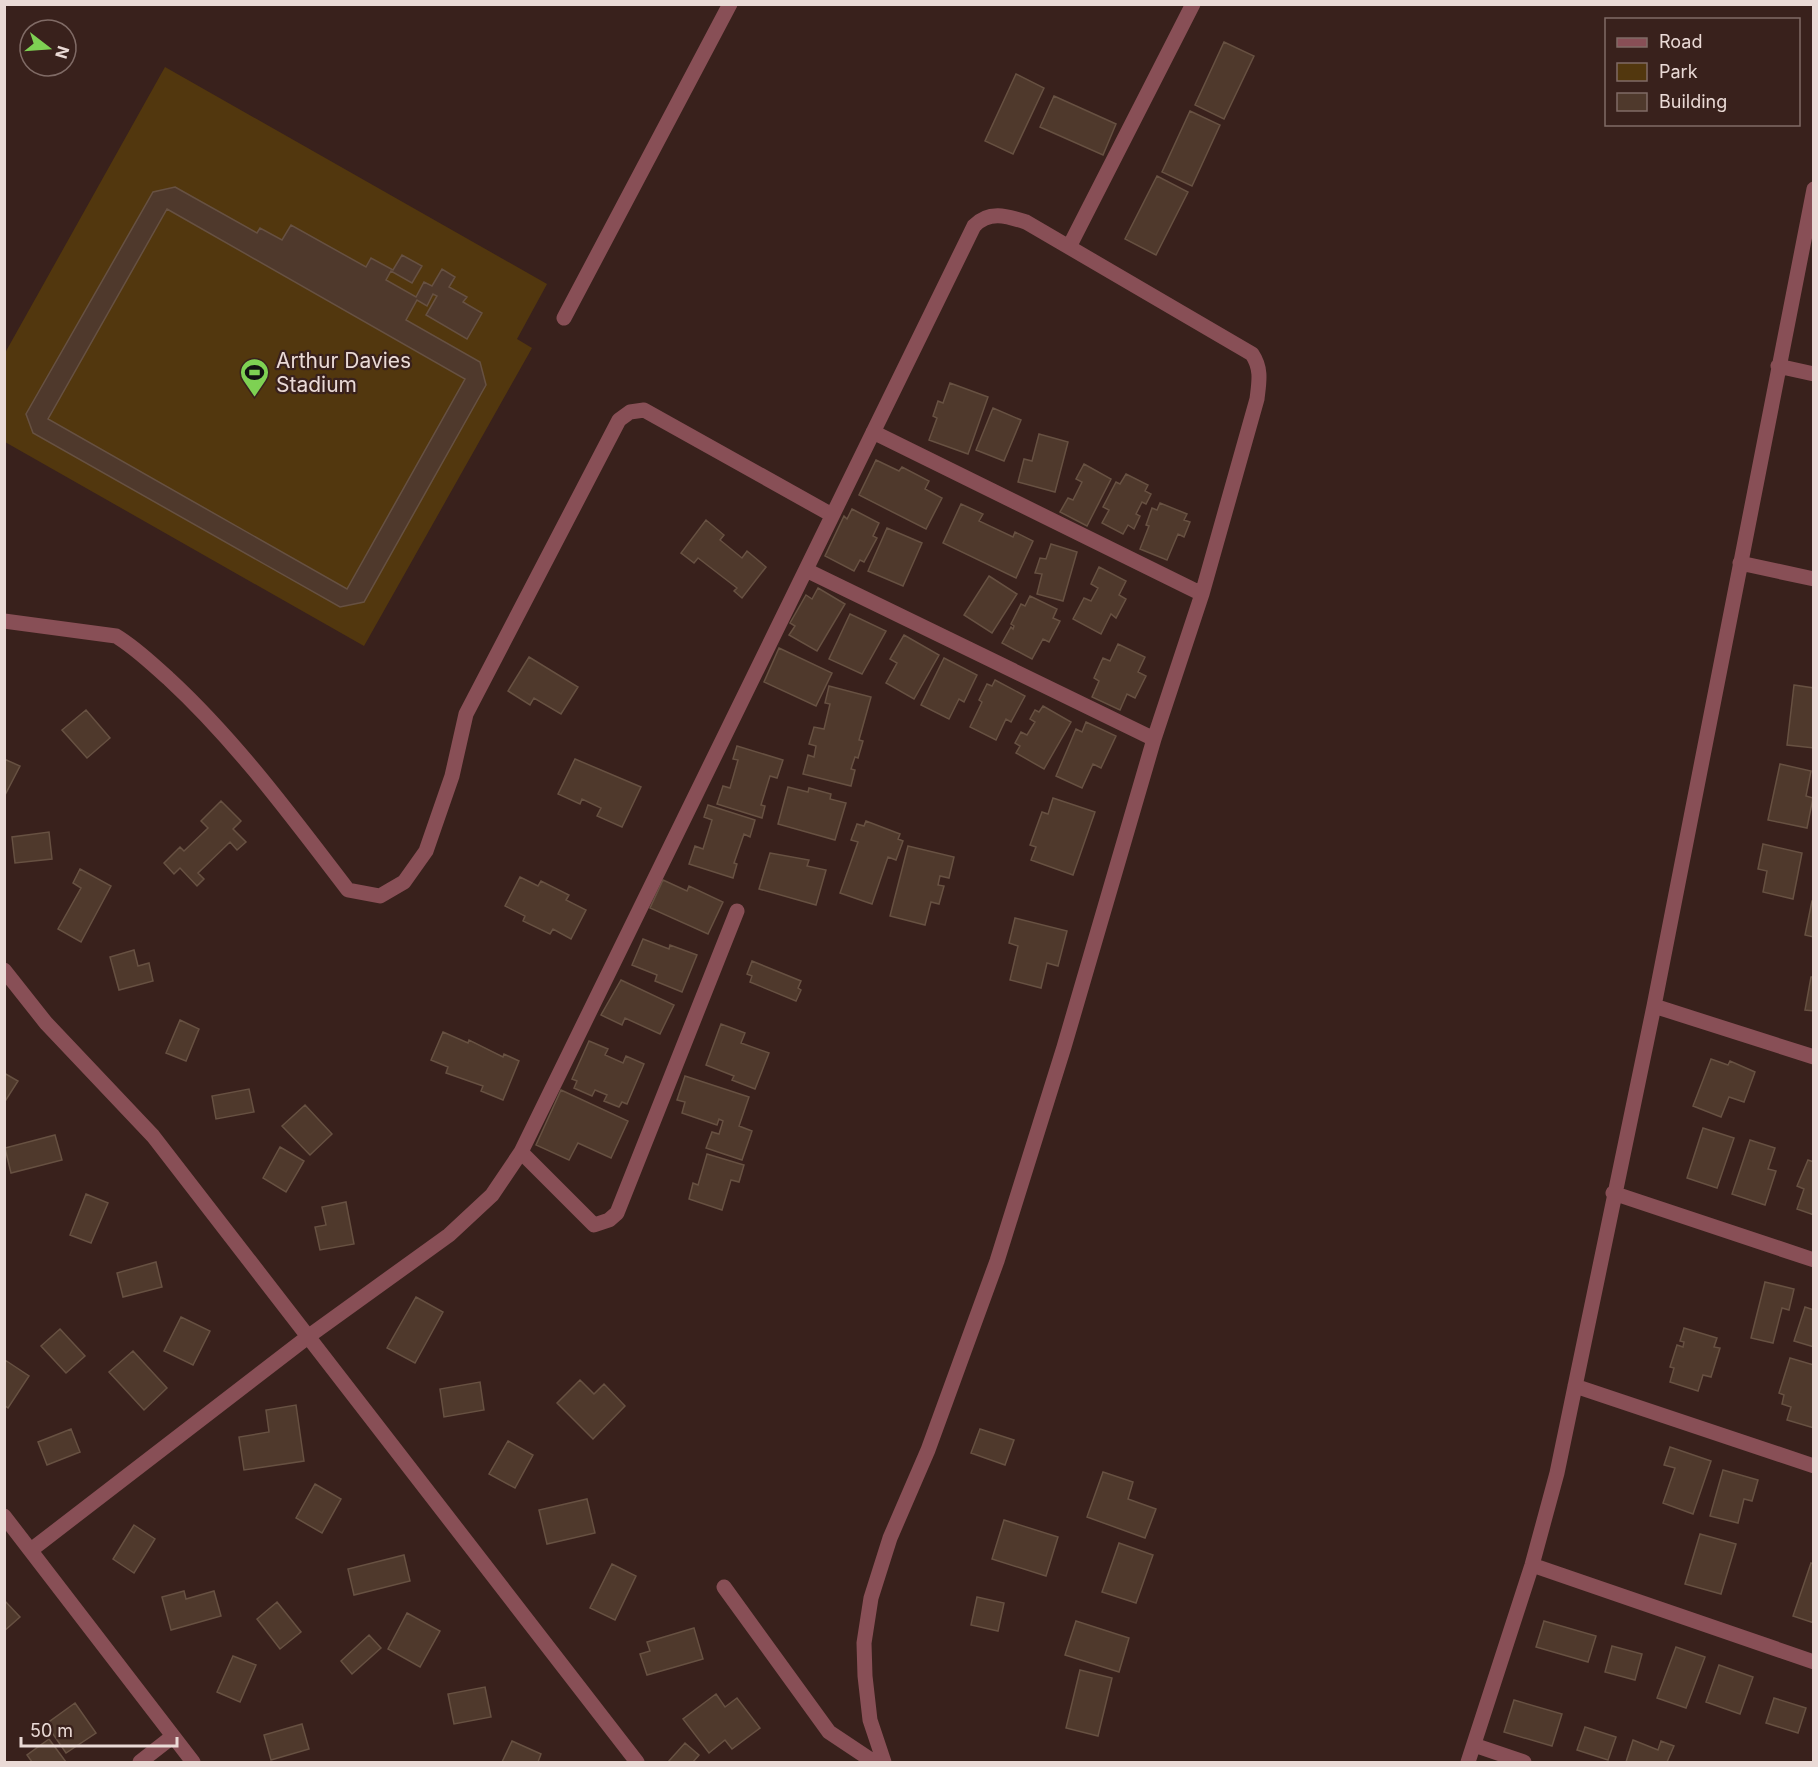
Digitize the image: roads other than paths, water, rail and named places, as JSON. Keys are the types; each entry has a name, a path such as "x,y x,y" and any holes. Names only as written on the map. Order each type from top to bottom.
{"street":[{"path":"564,318 730,4"},
{"path":"1069,247 1193,4"},
{"path":"1468,1762 1532,1565 1557,1473 1613,1193 1654,1006 1814,189"},
{"path":"31,1550 309,1336 473,1216 497,1188 521,1152 974,225 981,219 1006,215 1026,222 1252,354 1258,363 1260,373 1257,399 1202,594 1154,739 1065,1047 983,1304 928,1450 890,1538 871,1598 864,1643 865,1676 870,1720 884,1762"},
{"path":"1778,366 1814,374"},
{"path":"4,621 116,636 131,645 194,702 271,791 348,890 380,896 404,882 426,851 452,776 466,714 518,619 619,420 630,412 644,411 832,515"},
{"path":"873,432 1202,594"},
{"path":"1740,563 1814,579"},
{"path":"806,570 1154,739"},
{"path":"521,1152 594,1225 609,1221 617,1213 737,911"},
{"path":"4,970 46,1023 153,1136 637,1762"},
{"path":"1654,1006 1814,1057"},
{"path":"1613,1193 1814,1260"},
{"path":"1575,1386 1814,1466"},
{"path":"4,1516 193,1762"},
{"path":"1532,1565 1814,1662"},
{"path":"724,1587 830,1732 874,1762"},
{"path":"140,1762 172,1737"},
{"path":"1474,1745 1524,1762"}],"place":[{"name":"Arthur Davies Stadium","path":"255,398"}]}
